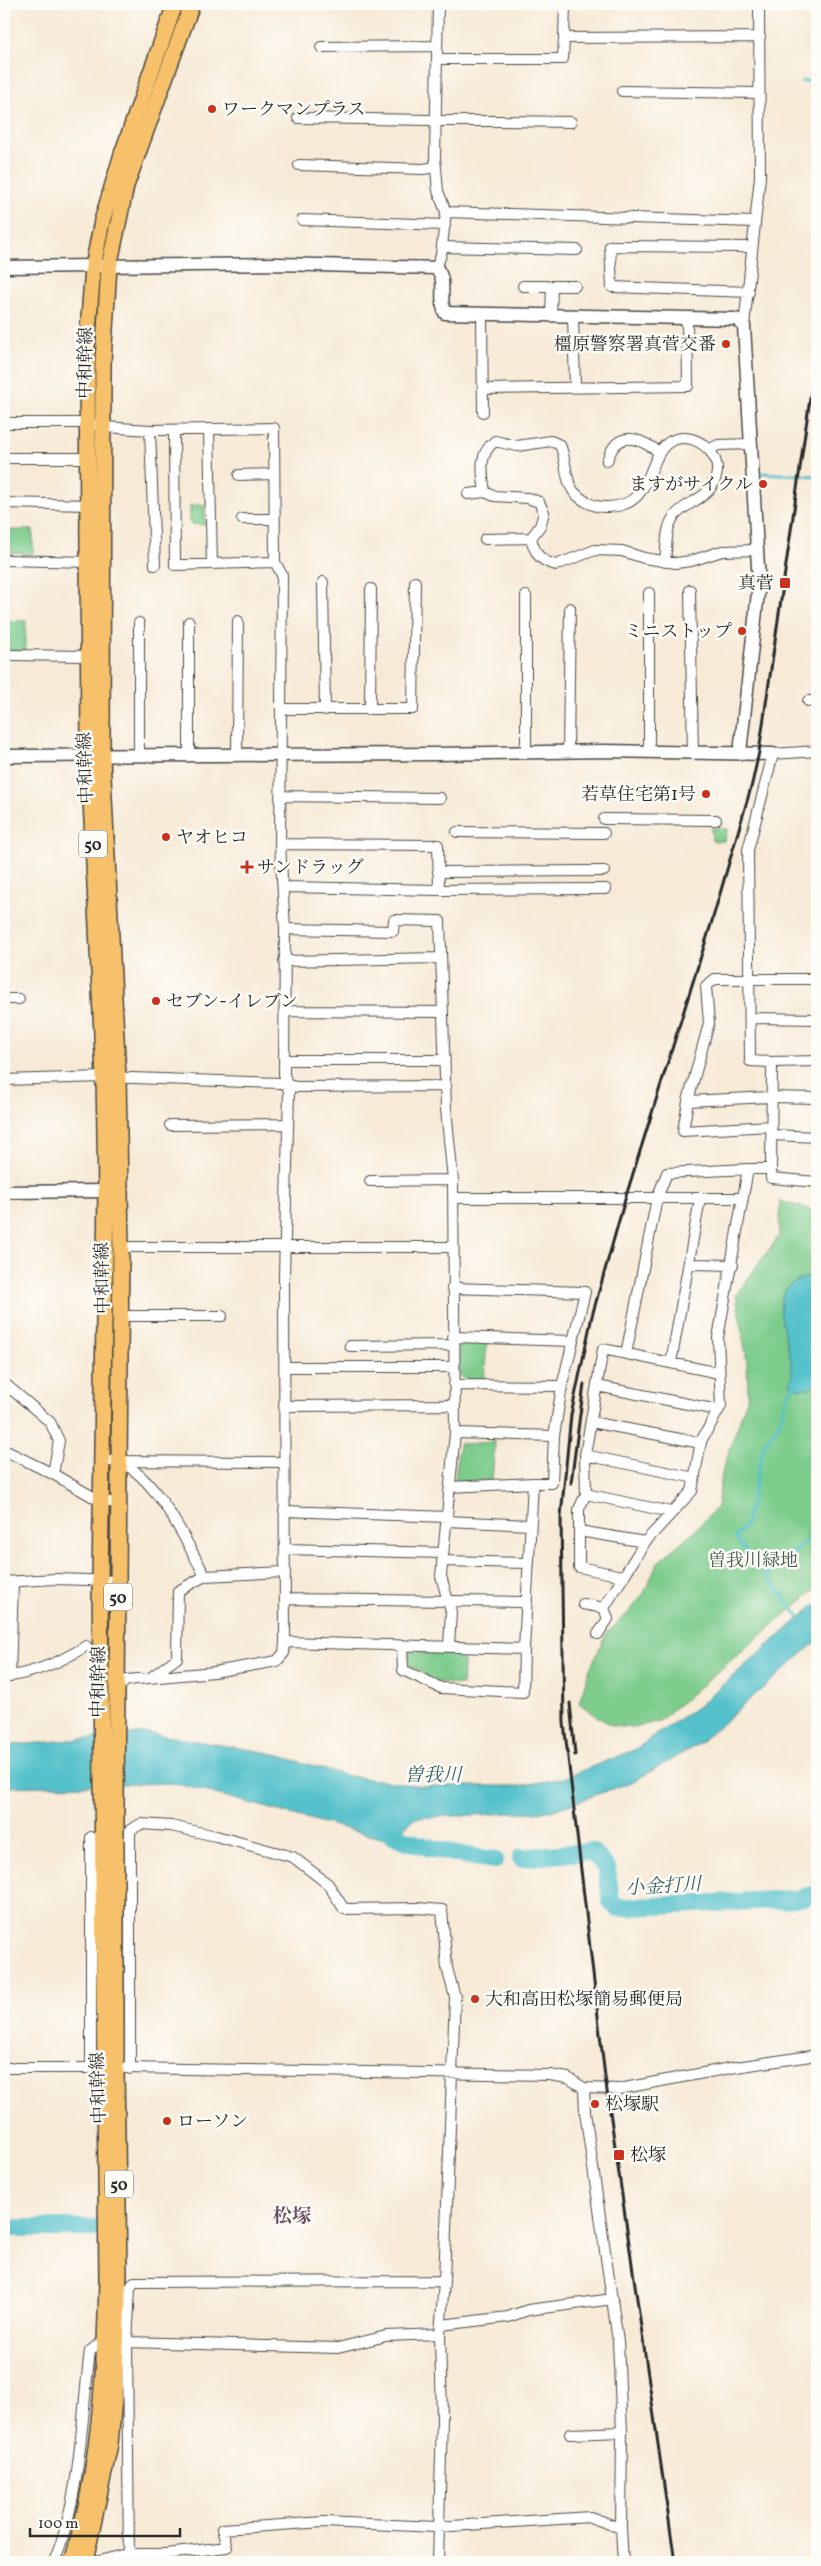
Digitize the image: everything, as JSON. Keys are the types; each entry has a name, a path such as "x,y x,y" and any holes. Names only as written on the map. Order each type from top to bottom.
{"main road":[{"name":"中和幹線","path":"109,1803 117,1690 121,1247 90,656 86,384 92,267 102,221 122,154 176,4"},
{"name":"中和幹線","path":"96,756 104,427 102,361 109,267 126,186 192,4"},
{"name":"中和幹線","path":"72,2562 117,2339 107,2216 110,2068 109,1803 101,1698 100,1580 104,1461 106,1191 111,1077"},
{"name":"中和幹線","path":"85,2562 110,2444 117,2339 119,2273 110,2068"}],"street":[{"path":"438,4 436,167 438,191 446,212 442,247 436,268 442,277 442,306 445,313 736,319 744,326"},
{"path":"437,59 563,59 565,4"},
{"path":"740,752 759,584 744,326 760,177 759,4"},
{"path":"564,38 760,37"},
{"path":"321,47 437,46"},
{"path":"622,91 759,93"},
{"path":"298,118 571,122"},
{"path":"299,165 423,170 436,167"},
{"path":"446,212 755,222"},
{"path":"302,220 445,225"},
{"path":"749,292 612,287 610,246 752,247"},
{"path":"442,247 577,250"},
{"path":"4,268 277,264 436,268"},
{"path":"523,286 575,286"},
{"path":"550,316 552,286"},
{"path":"482,314 482,412"},
{"path":"573,316 575,387"},
{"path":"483,389 688,386 687,319"},
{"path":"4,423 88,422 104,427 150,430 274,428 275,562 282,575 280,844 285,929 284,1060 289,1092 285,1246 284,1511 286,1599 284,1653 277,1661 214,1672 127,1680 117,1690"},
{"path":"209,429 212,564"},
{"path":"150,430 155,565"},
{"path":"174,430 175,565 275,562"},
{"path":"485,492 482,456 488,446 495,441 516,446 551,441 560,445 573,491 583,500 598,507 614,508 630,503 640,494 648,481 659,452 671,442 683,438 700,442 710,449 716,466 715,481 707,493 678,511 672,519 669,528 666,562"},
{"path":"607,461 616,444 627,439 640,441 659,452"},
{"path":"710,449 718,445 750,444"},
{"path":"4,458 88,458"},
{"path":"239,476 274,474"},
{"path":"468,494 485,492 494,496 528,498 538,502 544,513 540,526 531,538"},
{"path":"4,503 88,505"},
{"path":"242,519 274,519"},
{"path":"531,538 540,559 556,565 595,550 622,551 666,562 692,561 722,551 757,550"},
{"path":"485,539 531,538"},
{"path":"4,560 90,562"},
{"path":"323,582 325,710"},
{"path":"282,709 413,709 415,582"},
{"path":"370,710 371,589"},
{"path":"690,590 693,754"},
{"path":"649,593 650,752"},
{"path":"526,596 526,752"},
{"path":"568,752 570,608"},
{"path":"237,754 238,621"},
{"path":"189,622 189,754"},
{"path":"139,623 139,755"},
{"path":"4,655 90,656"},
{"path":"4,756 526,752 693,754 740,752 773,754 817,751"},
{"path":"773,754 748,850 750,1061 817,1061"},
{"path":"280,796 440,798"},
{"path":"604,819 716,820"},
{"path":"456,832 604,833"},
{"path":"280,844 438,845 438,890"},
{"path":"438,872 604,871"},
{"path":"284,887 438,890 606,889"},
{"path":"285,929 393,931 394,920 440,921 446,1086 453,1198 452,1288 455,1433 441,1576 451,1612 449,1646"},
{"path":"284,961 440,958"},
{"path":"817,979 715,979 706,986 709,1023 688,1101 684,1131 772,1131 817,1137"},
{"path":"4,999 19,999"},
{"path":"284,1012 443,1012"},
{"path":"750,1018 817,1019"},
{"path":"284,1060 445,1060"},
{"path":"772,1062 771,1178 817,1182"},
{"path":"4,1080 111,1077 280,1083 287,1085 446,1086"},
{"path":"688,1101 771,1097 817,1098"},
{"path":"170,1125 288,1124"},
{"path":"598,1634 608,1619 604,1608 622,1576 645,1542 692,1491 701,1442 721,1406 718,1338 733,1264 748,1169"},
{"path":"626,1354 657,1198 668,1172 771,1169"},
{"path":"370,1181 452,1180"},
{"path":"4,1192 106,1191"},
{"path":"453,1198 617,1196 700,1199 744,1198"},
{"path":"671,1363 700,1199"},
{"path":"121,1247 452,1247"},
{"path":"690,1264 733,1264"},
{"path":"450,1487 552,1483 554,1436 562,1386 585,1292 452,1288"},
{"path":"121,1316 222,1316"},
{"path":"350,1346 453,1341 573,1341"},
{"path":"622,1576 579,1568 579,1509 586,1494 585,1455 603,1349 720,1373"},
{"path":"285,1367 453,1366"},
{"path":"4,1383 50,1422 59,1441 53,1474"},
{"path":"454,1385 562,1386"},
{"path":"597,1386 718,1410"},
{"path":"284,1406 454,1405"},
{"path":"591,1422 701,1442"},
{"path":"455,1433 554,1436"},
{"path":"4,1450 53,1474 102,1502 119,1502"},
{"path":"585,1455 695,1478"},
{"path":"104,1461 284,1462"},
{"path":"120,1462 133,1468 169,1510 205,1576"},
{"path":"402,1645 403,1670 441,1688 522,1692 532,1483"},
{"path":"586,1494 672,1512"},
{"path":"284,1511 530,1525"},
{"path":"579,1531 645,1542"},
{"path":"285,1549 443,1557 529,1564"},
{"path":"149,1679 177,1658 178,1591 205,1576 285,1572"},
{"path":"86,1646 65,1659 26,1674 7,1677 9,1582 118,1580"},
{"path":"286,1599 527,1602"},
{"path":"583,1604 604,1608"},
{"path":"285,1642 524,1649"},
{"path":"110,2068 130,1830 141,1824 171,1826 293,1857 328,1884 344,1909 418,1908 442,1910 446,1968 455,1997 444,2281 440,2330 442,2419 437,2526 438,2562"},
{"path":"90,1838 110,2068"},
{"path":"4,2068 550,2075 568,2078 584,2088 619,2089 730,2068 817,2056"},
{"path":"584,2088 585,2112 618,2341 622,2432 621,2528 623,2562"},
{"path":"119,2273 134,2282 444,2281"},
{"path":"128,2558 117,2339 130,2288 134,2282"},
{"path":"54,2562 67,2522 81,2441 90,2351 117,2339 338,2348 386,2336 440,2330 508,2317 528,2310 613,2299"},
{"path":"570,2434 622,2432"},
{"path":"95,2562 227,2548 222,2529 324,2522 437,2526 590,2517 621,2528"}],"green space":[{"path":"190,505 205,505 205,525 190,524"},
{"path":"8,530 33,530 33,553 8,553"},
{"path":"4,620 26,621 25,650 4,650"},
{"path":"711,828 728,829 724,841 712,841"},
{"name":"曽我川緑地","path":"780,1201 817,1211 817,1588 659,1721 633,1727 616,1726 608,1723 579,1703 589,1671 606,1634 630,1611 644,1593 658,1562 692,1533 717,1507 723,1469 748,1396 747,1362 736,1295 779,1236"},
{"path":"459,1341 487,1343 484,1379 465,1380 459,1374"},
{"path":"495,1442 492,1480 455,1482 459,1444"},
{"path":"408,1652 464,1653 462,1685 438,1682 410,1666"}],"water":[{"path":"817,1274 817,1382 809,1388 799,1389 790,1384 792,1373 781,1315 781,1302 785,1290 795,1282"},
{"path":"817,1603 817,1641 700,1743 632,1782 551,1811 415,1818 404,1828 403,1844 174,1783 4,1787 4,1746 147,1733 270,1753 348,1776 422,1786 518,1786 564,1778 634,1750 697,1707"}],"waterway":[{"path":"802,81 817,81"},
{"path":"762,473 817,476"},
{"path":"794,1386 787,1397 777,1428 764,1444 746,1524 735,1538 767,1576 817,1532"},
{"path":"767,1576 802,1620"},
{"name":"小金打川","path":"384,1829 393,1835 421,1845 495,1860"},
{"name":"小金打川","path":"521,1858 591,1851 607,1868 611,1902 617,1908 795,1899 817,1894"},
{"path":"4,2228 94,2228"}],"railway":[{"path":"675,2562 605,2077 564,1723 561,1516 571,1415 592,1316 626,1196 712,921 752,784 759,752 817,350"},
{"path":"571,1483 584,1384"},
{"path":"570,1703 575,1755"}],"place":[{"name":"ワークマンプラス","path":"212,109"},
{"name":"橿原警察署真菅交番","path":"726,344"},
{"name":"ますがサイクル","path":"763,484"},
{"name":"真菅","path":"785,583"},
{"name":"ミニストップ","path":"742,631"},
{"name":"若草住宅第1号","path":"706,794"},
{"name":"ヤオヒコ","path":"166,837"},
{"name":"サンドラッグ","path":"247,867"},
{"name":"セブン-イレブン","path":"156,1001"},
{"name":"大和高田松塚簡易郵便局","path":"475,1999"},
{"name":"松塚駅","path":"595,2104"},
{"name":"ローソン","path":"167,2121"},
{"name":"松塚","path":"619,2155"}],"district":[{"name":"松塚","path":"292,2215"}],"water label":[{"name":"曽我川","path":"433,1774"}]}
